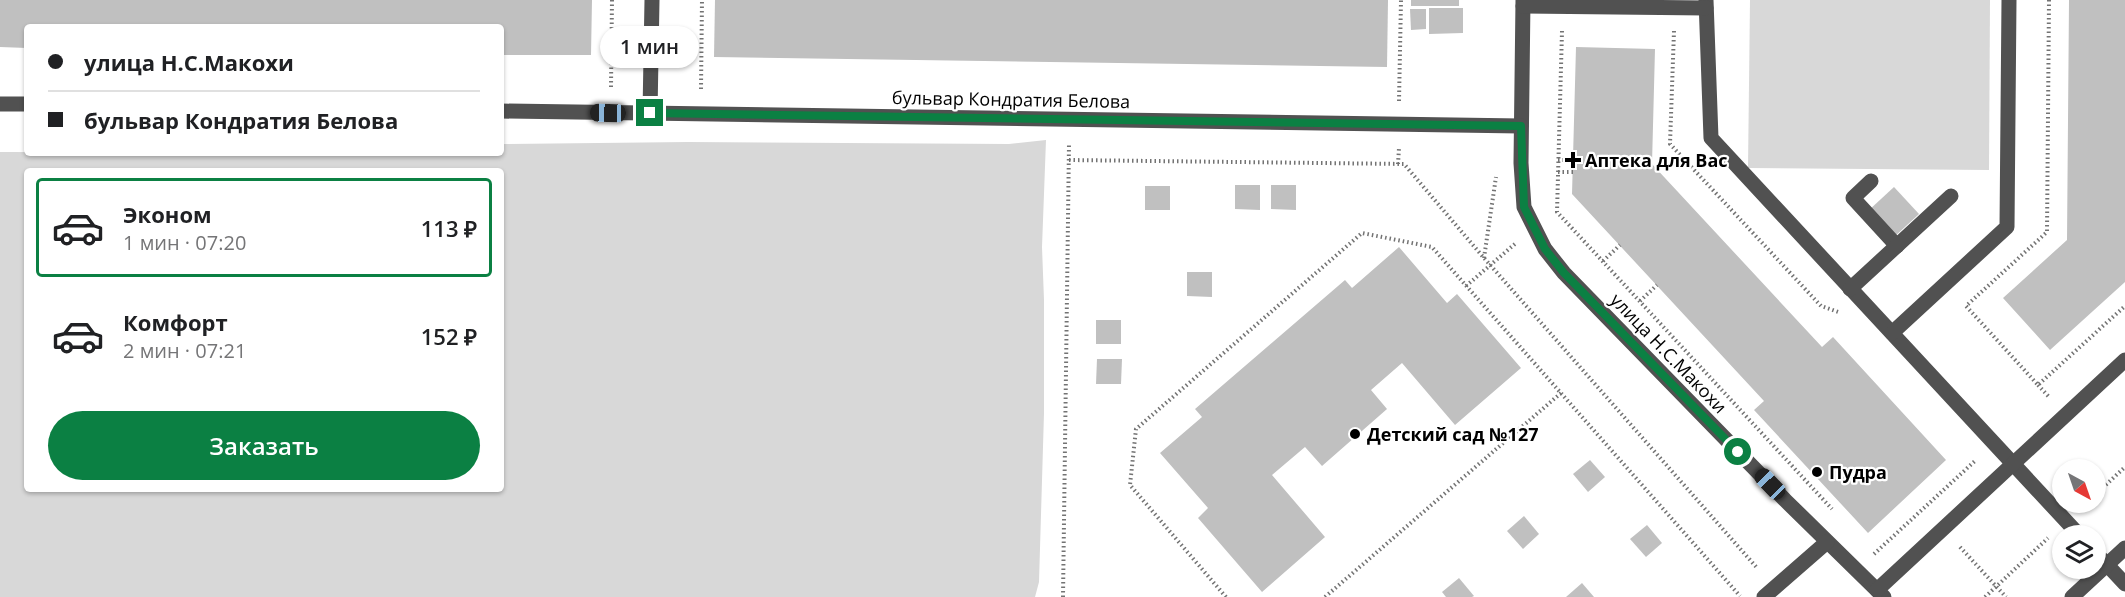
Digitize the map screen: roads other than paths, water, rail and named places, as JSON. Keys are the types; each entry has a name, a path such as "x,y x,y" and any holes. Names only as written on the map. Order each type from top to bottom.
{"street":[{"path":"650,113 652,0"},
{"path":"1892,333 2007,227 2009,0"},
{"path":"1523,3 1706,4 1711,138 2070,525"},
{"name":"улица Н.С.Макохи","path":"1523,3 1521,126 1524,207 1545,249 1564,273 1827,542 1881,594"},
{"path":"0,104 24,104"},
{"name":"бульвар Кондратия Белова","path":"504,111 1521,126"},
{"path":"1871,181 1853,198 1897,246"},
{"path":"1850,289 1951,196"},
{"path":"1881,594 1943,529 2125,360"},
{"path":"1769,592 1827,542"},
{"path":"2072,597 2125,548"},
{"path":"2107,565 2125,584"}],"place":[{"name":"Аптека для Вас","path":"1573,160"},
{"name":"Детский сад №127","path":"1355,434"},
{"name":"Пудра","path":"1817,472"}]}
